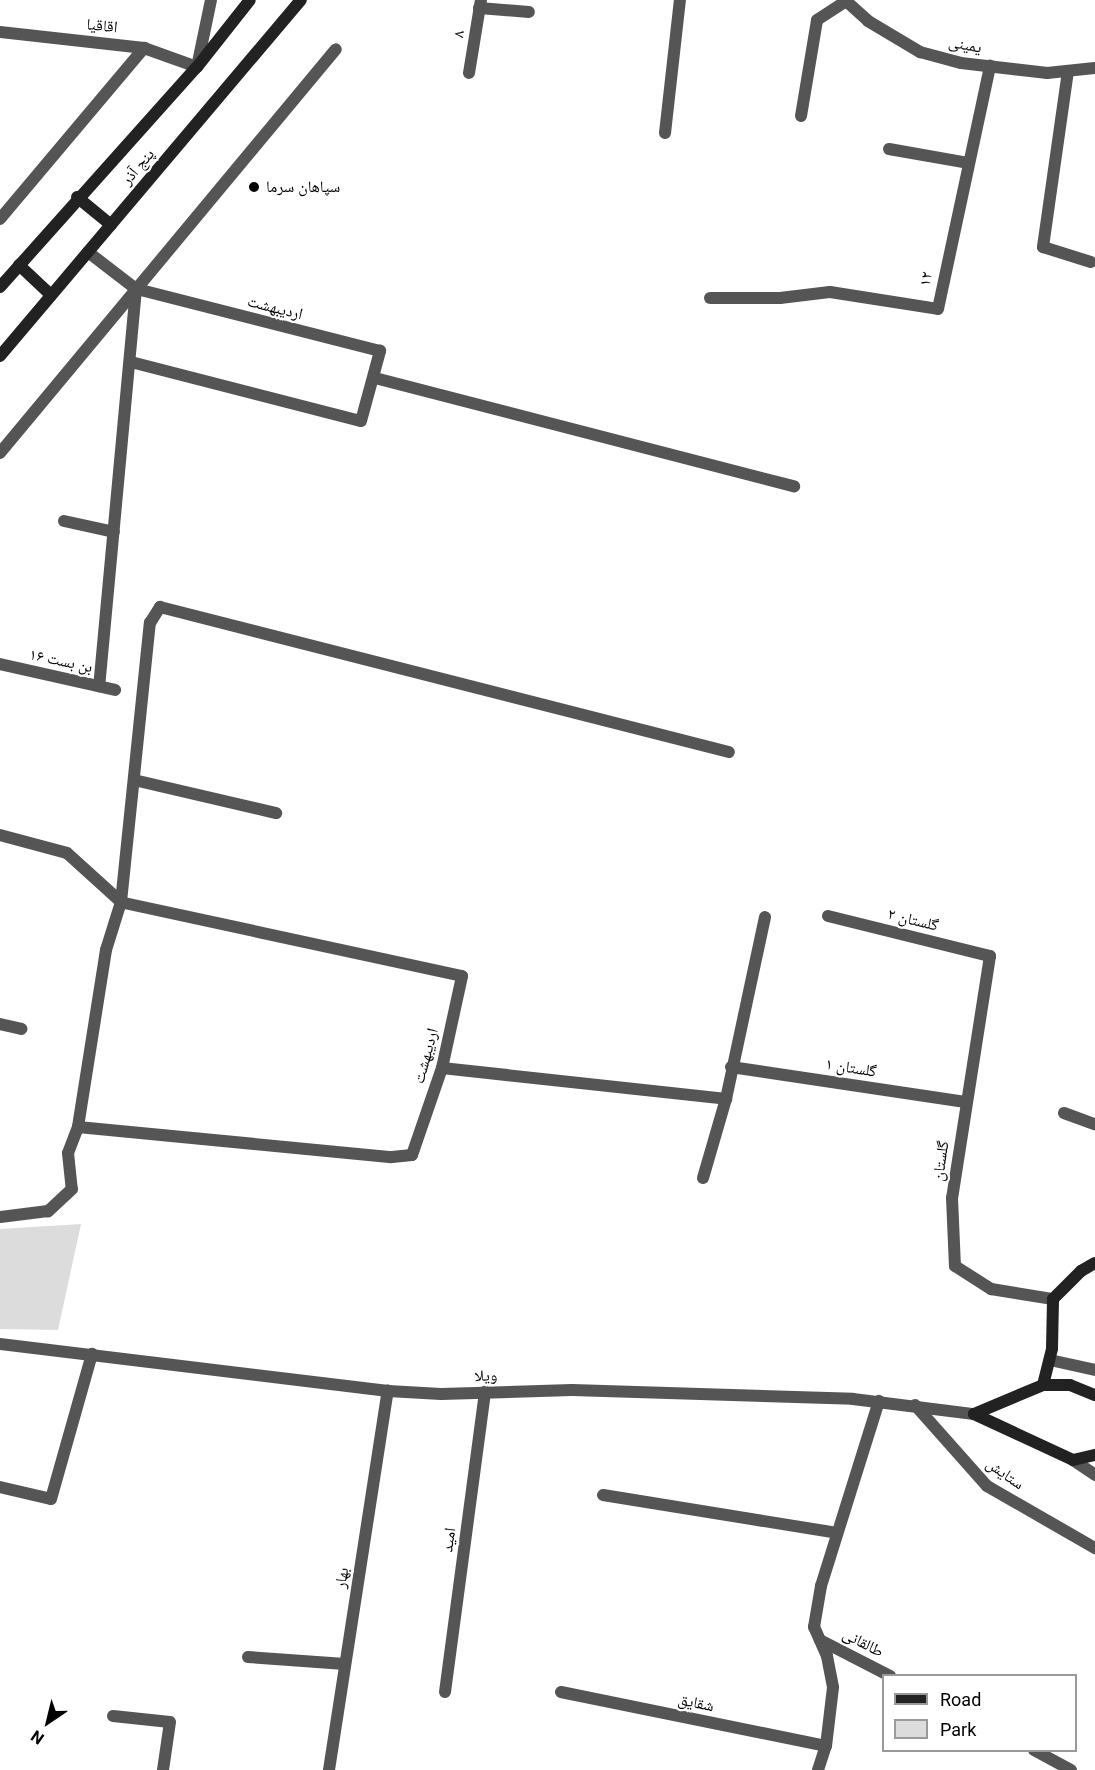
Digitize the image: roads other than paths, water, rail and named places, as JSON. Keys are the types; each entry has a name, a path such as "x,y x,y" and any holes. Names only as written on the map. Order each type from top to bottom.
{"main road":[{"name":"پنج آذر","path":"0,287 77,197 197,68 250,0"},
{"name":"پنج آذر","path":"0,356 302,0"},
{"path":"77,197 111,225"},
{"path":"19,265 51,295"},
{"path":"1042,1385 1050,1360 1053,1299 1081,1271 1095,1263"},
{"path":"975,1414 1042,1385 1070,1386 1095,1395"},
{"path":"975,1414 1073,1460 1095,1455"}],"street":[{"path":"197,68 211,0"},
{"path":"664,133 680,0"},
{"path":"801,116 817,20 845,1"},
{"name":"یمینی","path":"845,1 868,21 920,52 990,66 1047,73 1095,68"},
{"path":"480,4 529,12"},
{"name":"۸","path":"469,72 480,4"},
{"name":"اقاقیا","path":"0,32 144,48 197,68"},
{"path":"0,219 144,48"},
{"path":"0,453 336,49"},
{"name":"۱۲","path":"710,298 780,298 830,292 938,309 990,66"},
{"path":"1068,71 1043,248 1091,262"},
{"path":"889,149 968,163"},
{"path":"88,252 136,289"},
{"path":"99,686 136,289"},
{"name":"اردیبهشت","path":"136,289 380,351 375,378"},
{"path":"131,362 361,421 375,378 794,486"},
{"path":"64,521 114,532"},
{"path":"0,1217 48,1210 72,1189 68,1153 78,1127 106,950 122,902 150,622 160,607 729,752"},
{"name":"بن بست ۱۶","path":"0,664 115,690"},
{"path":"134,780 276,813"},
{"name":"اردیبهشت","path":"0,835 67,853 122,902 462,976 442,1068 412,1155 392,1157 78,1127"},
{"name":"گلستان ۲","path":"828,915 990,956"},
{"path":"703,1178 726,1099 731,1067 765,917"},
{"name":"گلستان","path":"990,956 965,1102 952,1198 955,1266 991,1290 1053,1299"},
{"path":"0,1024 21,1029"},
{"name":"گلستان ۱","path":"731,1067 965,1102"},
{"path":"442,1068 726,1099"},
{"path":"1064,1113 1095,1124"},
{"name":"ویلا","path":"0,1344 388,1390 485,1392 572,1390 879,1401 975,1414"},
{"path":"0,1487 51,1499 92,1354"},
{"path":"1050,1360 1095,1370"},
{"name":"بهار","path":"329,1770 388,1390"},
{"name":"امید","path":"445,1692 485,1392"},
{"path":"818,1770 826,1746 833,1686 814,1627 820,1586 879,1401"},
{"name":"ستایش","path":"915,1405 987,1486 1095,1548"},
{"path":"1073,1460 1095,1475"},
{"path":"603,1495 837,1533"},
{"name":"طالقانی","path":"820,1640 886,1674"},
{"path":"248,1657 345,1664"},
{"name":"شقایق","path":"561,1692 826,1746"},
{"path":"113,1716 170,1722 163,1770"},
{"path":"1038,1752 1071,1770"}],"place":[{"name":"سپاهان سرما","path":"254,187"}]}
